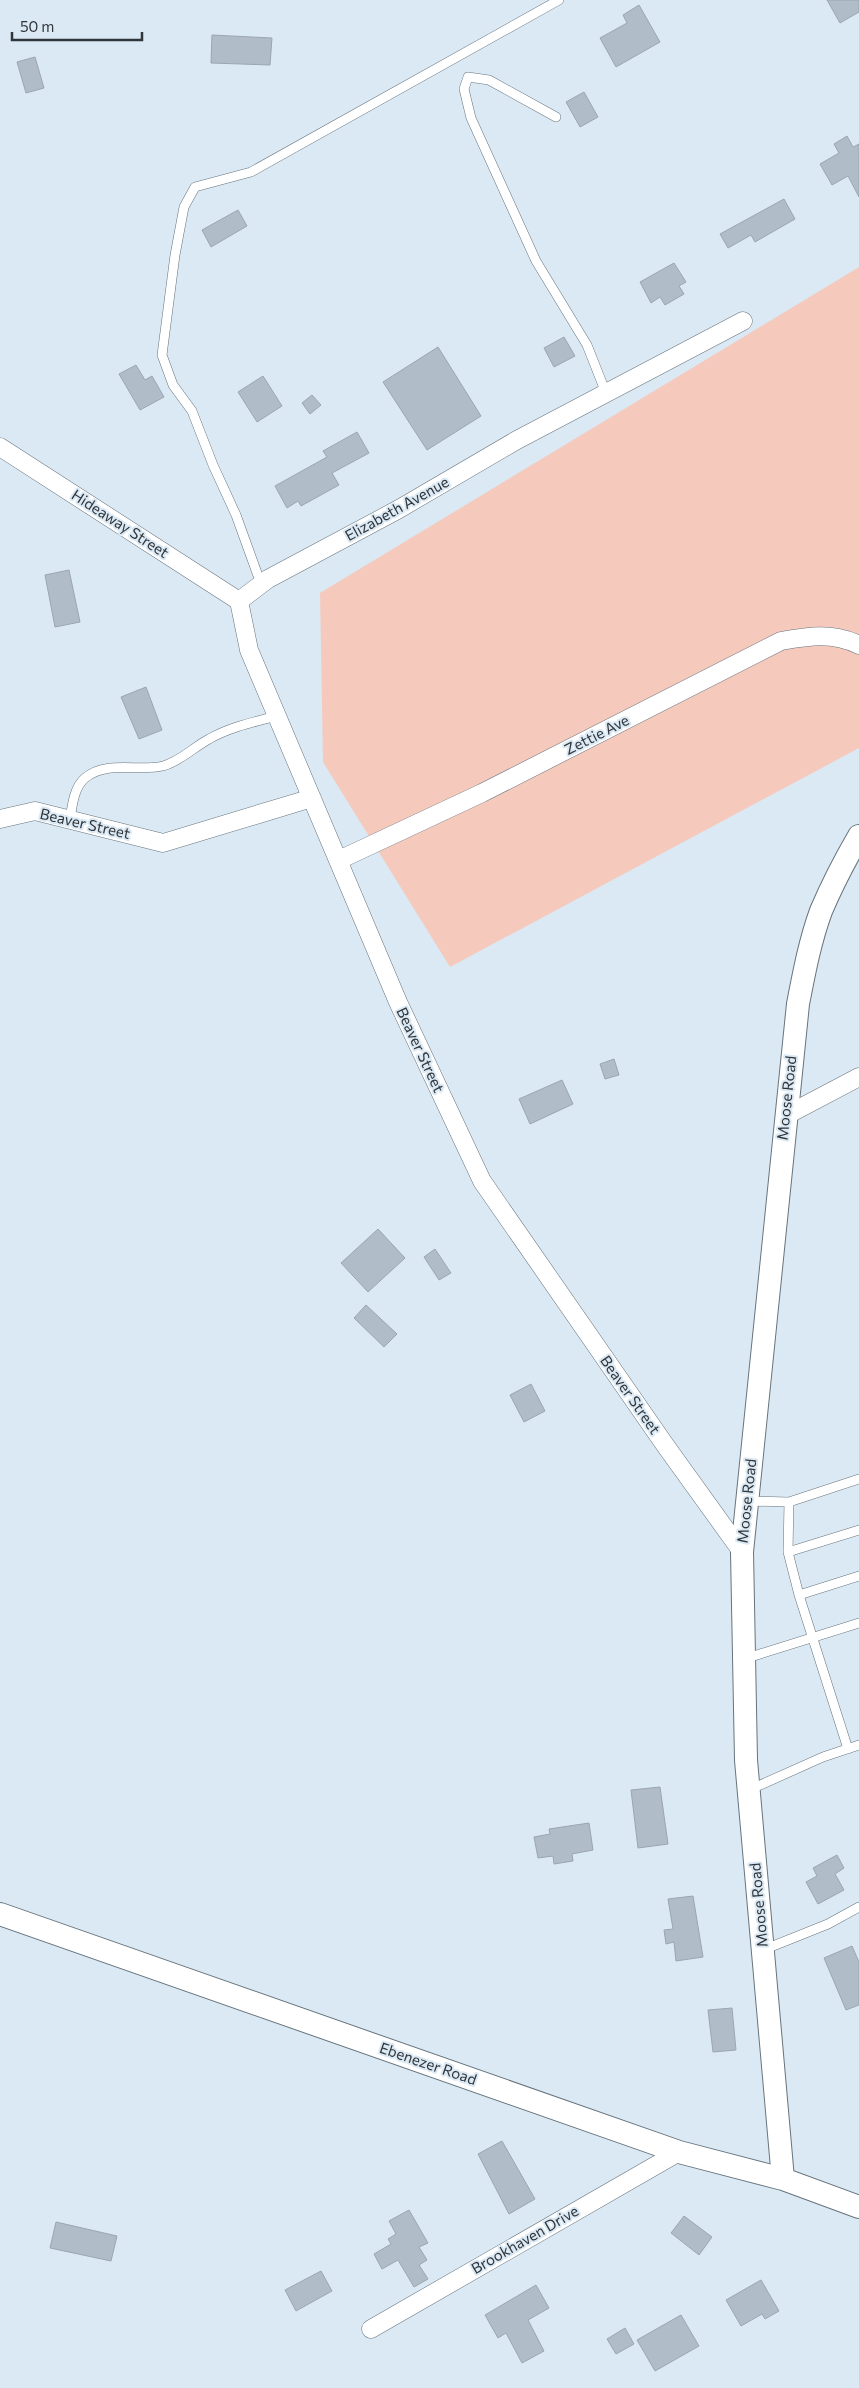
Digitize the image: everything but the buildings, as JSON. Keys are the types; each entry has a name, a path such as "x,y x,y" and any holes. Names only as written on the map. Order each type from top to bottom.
{"street":[{"name":"Elizabeth Avenue","path":"239,601 261,584 399,509 517,440 743,321"},
{"name":"Hideaway Street","path":"0,447 239,601"},
{"path":"239,601 249,650 312,798"},
{"name":"Zettie Ave","path":"339,860 482,793 781,641 816,634 847,639 859,645"},
{"name":"Beaver Street","path":"0,819 35,811 164,842 312,798 398,1002 482,1182 742,1552"},
{"name":"Moose Road","path":"783,2179 749,1790 742,1552 785,1116 798,1004 808,958 821,913 840,869 859,836"},
{"path":"785,1116 859,1077"},
{"name":"Ebenezer Road","path":"0,1914 679,2152 783,2179 859,2207"},
{"name":"Brookhaven Drive","path":"372,2329 679,2152"}],"lane":[{"path":"261,584 236,515 213,465 192,411 173,385 162,355 175,255 184,207 195,187 251,172 559,0"},
{"path":"556,117 489,80 468,77 464,89 471,118 536,261 587,345 606,393"},
{"path":"70,820 75,796 85,778 92,774 115,768 145,770 166,766 228,730 277,716"},
{"path":"747,1501 789,1502 859,1479"},
{"path":"789,1502 788,1552 812,1639 848,1749"},
{"path":"788,1552 859,1530"},
{"path":"799,1595 859,1576"},
{"path":"744,1659 859,1623"},
{"path":"749,1790 859,1745"},
{"path":"763,1950 828,1924 859,1907"}],"shaded area":[{"path":"859,267 859,748 450,967 323,762 320,593"}]}
